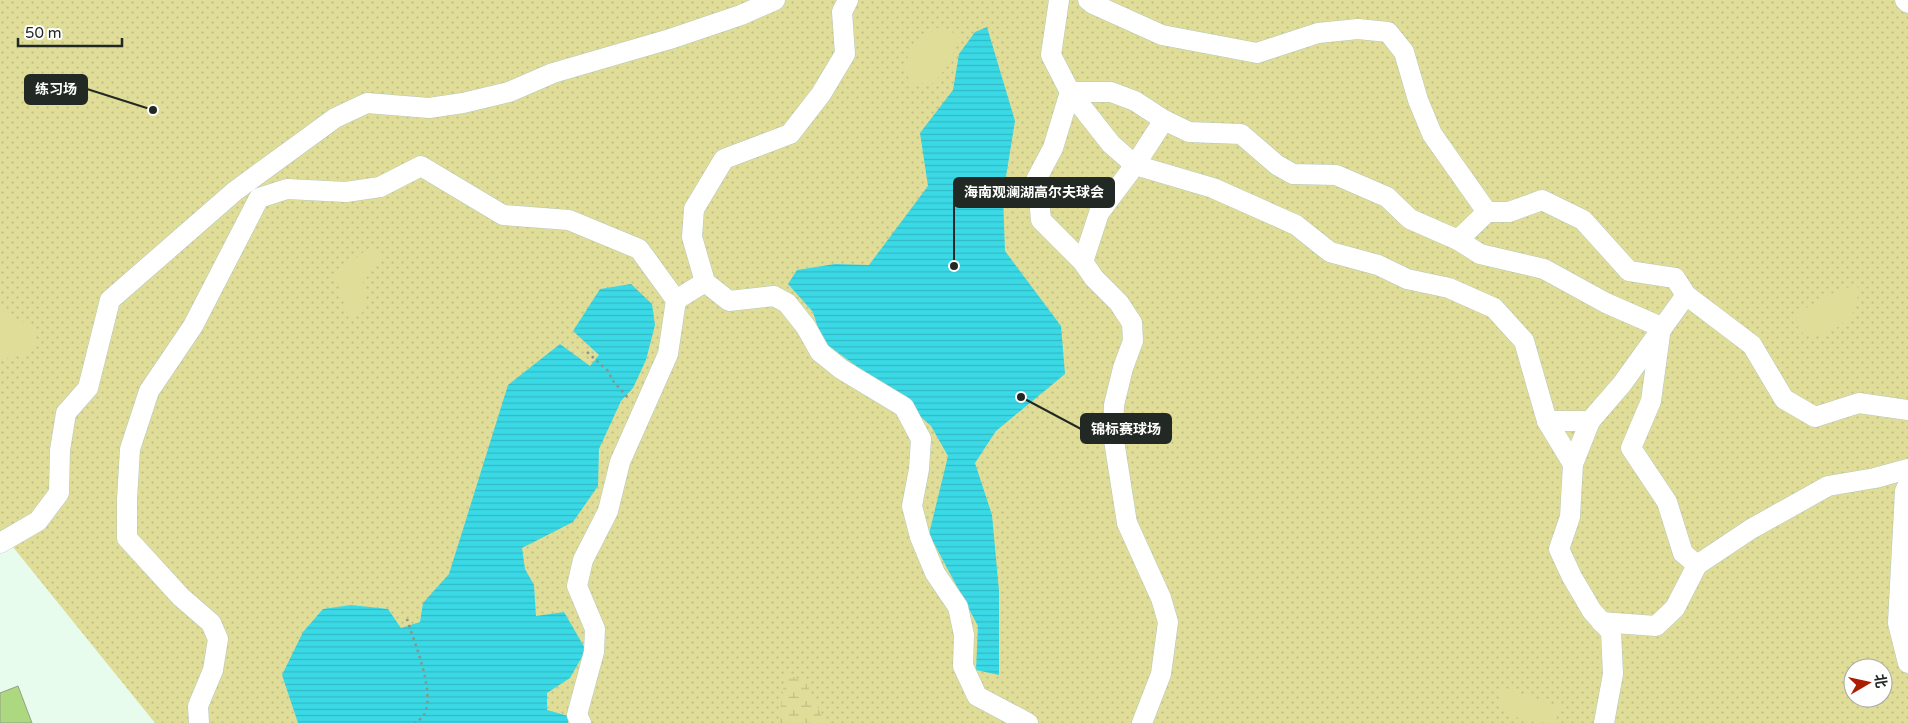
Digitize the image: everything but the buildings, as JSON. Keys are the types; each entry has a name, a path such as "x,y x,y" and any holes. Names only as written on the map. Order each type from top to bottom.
{"lane":[{"path":"0,543 38,521 59,494 60,450 66,413 88,388 110,300 235,191 335,118 367,103 429,108 463,103 509,92 553,73 670,39 741,15 775,0"},
{"path":"848,0 842,12 845,54 821,94 790,134 724,159 694,209 692,236 706,282 728,301 774,296 787,303 806,327 820,352 842,369 904,407 921,439 919,469 912,506 920,537 936,573 958,607 964,636 963,666 977,696 1028,723"},
{"path":"1060,0 1052,55 1070,92 1111,144 1135,165 1213,188 1296,225 1330,252 1378,264 1407,279 1449,288 1494,308 1524,341 1547,421 1573,464"},
{"path":"1088,0 1162,35 1257,53 1318,33 1358,29 1388,32 1404,52 1418,100 1432,134 1487,212"},
{"path":"1070,92 1110,92 1135,101 1164,120 1190,132 1241,134 1277,165 1293,174 1336,175 1387,197 1410,219 1458,240 1480,254 1544,269 1606,303 1661,327"},
{"path":"1070,92 1053,148 1037,178 1041,220 1083,262 1094,278 1119,303 1132,324 1133,341 1123,368 1114,405 1113,434 1127,523 1162,598 1168,622 1161,674 1142,723"},
{"path":"1083,262 1099,213 1135,165 1164,120"},
{"path":"199,723 198,706 213,670 218,639 211,623 181,597 127,538 130,449 149,391 193,326 259,198 287,189 346,192 380,187 422,166 503,214 569,220 638,248 676,300 668,354 620,462 608,511 583,560 577,586 595,629 594,652 577,714 581,723"},
{"path":"1458,240 1487,212 1509,212 1542,200 1583,220 1629,272 1675,278 1686,295 1752,345 1784,399 1814,417 1859,404 1908,410"},
{"path":"676,300 706,282"},
{"path":"1604,723 1613,674 1610,632 1592,612 1559,549 1570,517 1573,464 1590,421 1622,384 1661,327 1686,295"},
{"path":"1661,327 1651,401 1631,448 1667,502 1682,553 1697,565"},
{"path":"1547,421 1590,421"},
{"path":"1601,622 1656,626 1675,608 1697,565 1751,529 1828,486 1875,478 1908,469"},
{"path":"1908,485 1905,491 1898,623 1908,663"}],"path":[{"path":"588,352 608,371 613,382 631,401"},
{"path":"407,619 419,657 428,696 424,715 415,723"}],"green space":[{"path":"0,0 1908,0 1908,723 155,723 0,531"},
{"path":"941,26 959,36 949,64 934,83 911,84 907,73 908,56 918,43"},
{"path":"366,250 386,254 363,282 365,311 349,319 335,275"},
{"path":"1858,287 1856,306 1853,313 1844,323 1822,337 1799,332 1796,314 1842,288"},
{"path":"0,310 35,328 37,347 24,354 0,360"},
{"path":"785,674 806,682 825,723 779,723"},
{"path":"1502,688 1560,707 1555,723 1525,720 1504,711 1498,706"}],"water":[{"path":"987,27 1015,121 1003,195 1005,251 1061,326 1065,374 996,431 975,463 992,515 999,591 999,675 976,670 978,626 929,534 948,456 931,426 895,394 822,341 813,312 788,284 797,270 835,264 869,265 928,186 920,133 953,90 959,54 975,32"},
{"path":"631,284 652,304 655,325 646,360 633,388 621,401 599,449 598,486 573,522 522,548 525,569 534,585 536,616 564,612 586,650 570,678 547,693 547,710 568,716 568,723 298,723 282,675 303,632 323,609 351,605 388,609 401,628 420,622 423,603 449,574 508,385 560,344 590,366 599,355 573,331 600,289"}],"place":[{"name":"练习场","path":"153,110"},
{"name":"海南观澜湖高尔夫球会","path":"954,266"},
{"name":"锦标赛球场","path":"1021,397"}]}
